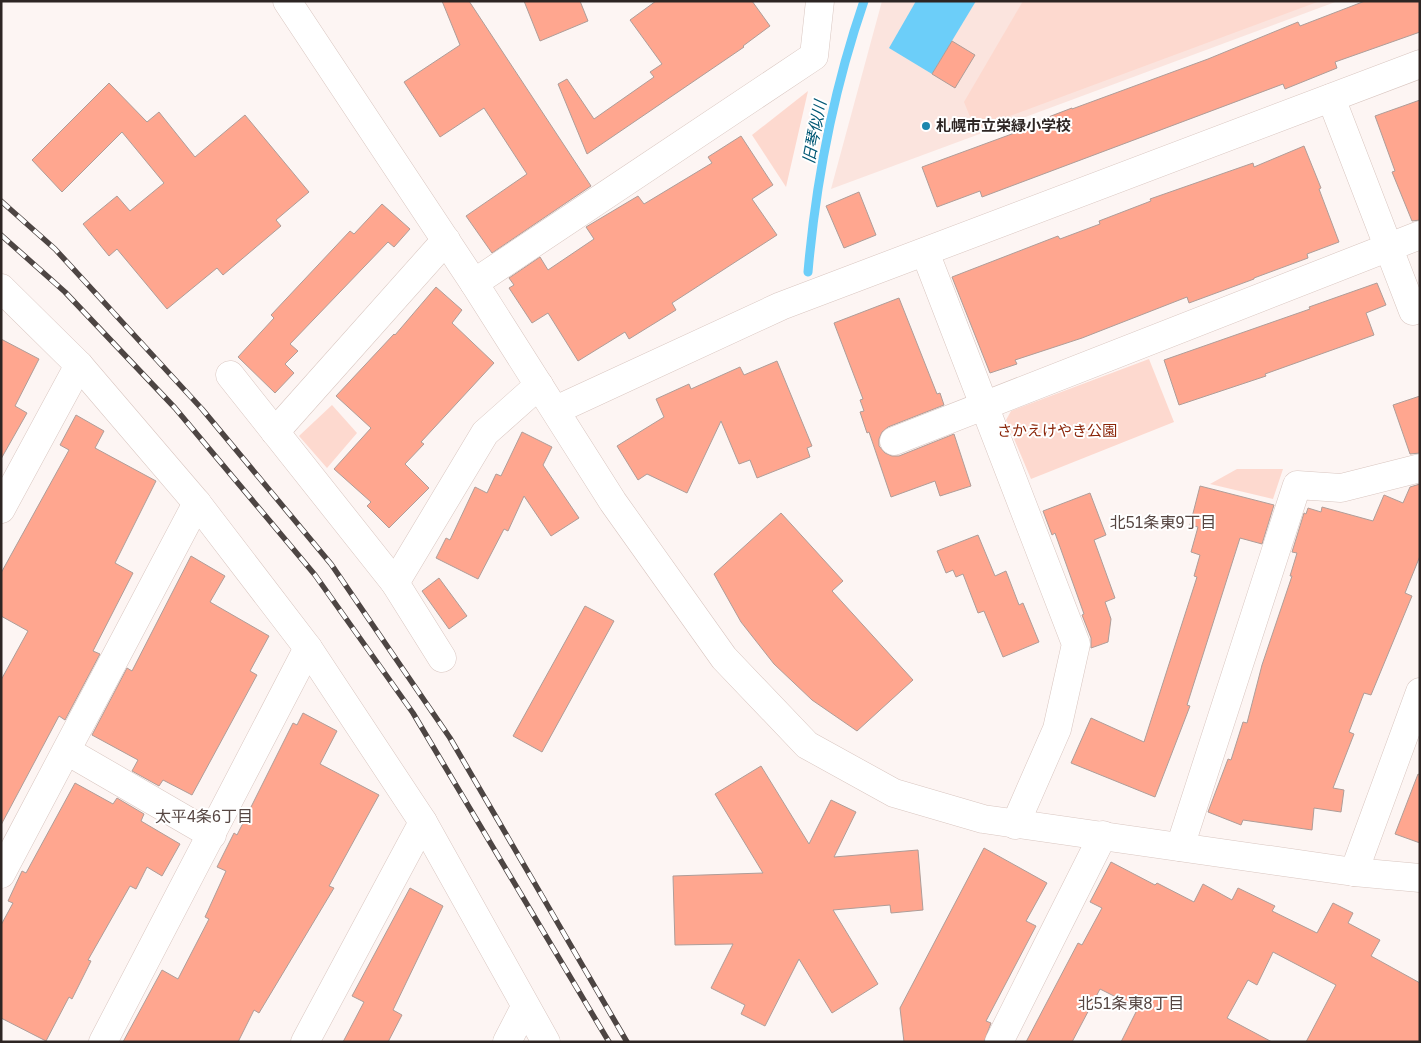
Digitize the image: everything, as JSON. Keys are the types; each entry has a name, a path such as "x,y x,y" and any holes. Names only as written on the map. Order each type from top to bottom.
{"street":[{"path":"287,1 474,283 613,502 724,658 807,744 894,793 983,819 1354,872 1420,878"},
{"path":"474,283 814,56 820,1"},
{"path":"556,410 781,306 1420,64"},
{"path":"1331,98 1413,311"},
{"path":"894,441 1420,236"},
{"path":"275,432 446,240"},
{"path":"925,252 1076,644 1057,729 1015,825"},
{"path":"1,288 78,365 197,503 308,648 423,822 546,1042"},
{"path":"1,509 78,365"},
{"path":"230,375 395,583 442,658"},
{"path":"395,583 485,432 539,385"},
{"path":"1180,847 1297,485 1341,488 1420,468"},
{"path":"1,874 197,503"},
{"path":"103,1042 308,648"},
{"path":"1354,872 1420,692"},
{"path":"67,751 212,835"},
{"path":"305,1042 423,822"},
{"path":"999,1042 1104,835"},
{"path":"507,1042 525,1007"}],"shaded area":[{"name":"札幌市立栄緑小学校","path":"882,1 1338,1 831,189"}],"green space":[{"path":"1023,1 1320,1 975,129 964,102"},
{"path":"808,91 786,187 752,135"},
{"name":"さかえけやき公園","path":"1149,359 1174,422 1031,479 1006,420 1011,411"},
{"path":"332,405 357,433 327,468 299,436"},
{"path":"1237,469 1283,469 1273,499 1210,484"}],"water":[{"path":"916,1 976,1 932,74 889,48"}],"building":[{"path":"442,1 469,1 591,186 492,253 466,216 527,174 484,108 440,137 404,82 460,45"},
{"path":"524,1 580,1 588,21 540,41"},
{"path":"656,1 752,1 770,26 744,47 587,154 558,84 567,79 594,119 654,77 650,72 662,64 630,20"},
{"path":"1365,1 1420,1 1420,32 1335,62 1337,68 1285,89 1283,84 982,197 980,191 937,207 922,167 1039,124 1038,121 1072,108 1208,59 1298,22 1300,26"},
{"path":"952,41 975,55 955,88 932,74"},
{"path":"109,83 147,122 159,112 195,157 245,115 309,192 276,220 281,226 223,275 217,268 167,309 117,249 109,256 83,224 117,196 130,211 164,183 122,132 62,192 32,160"},
{"path":"1420,100 1420,220 1412,221 1392,172 1395,171 1375,116"},
{"path":"741,136 773,185 752,199 777,235 672,303 676,310 629,339 625,332 578,361 548,313 532,323 509,288 514,285 509,278 540,257 548,270 594,239 586,227 638,196 644,204 712,163 708,157"},
{"path":"1304,146 1321,188 1319,189 1339,242 1307,254 1308,258 1254,279 1189,303 1187,297 1082,338 1015,360 1017,364 990,373 952,277 1058,236 1060,239 1100,224 1099,221 1151,201 1150,199 1253,163 1254,167"},
{"path":"859,192 876,235 844,248 826,206"},
{"path":"382,204 410,229 394,247 388,242 290,344 298,351 285,364 294,373 275,393 238,357 274,318 271,315 350,231 354,234"},
{"path":"1377,283 1386,305 1366,313 1374,335 1265,374 1266,376 1179,405 1164,360 1310,309 1309,307"},
{"path":"436,287 462,310 452,323 494,363 421,442 424,444 405,464 429,488 389,528 367,506 371,502 334,469 371,428 336,396 395,335"},
{"path":"899,298 937,394 940,393 944,405 888,427 882,432 879,446 885,453 899,456 954,434 971,486 940,496 935,481 891,497 869,432 867,433 860,412 864,411 860,400 863,399 834,323"},
{"path":"1,339 39,359 15,406 27,413 1,459"},
{"path":"777,361 812,446 807,448 810,457 757,478 750,460 739,464 721,421 687,493 647,474 638,480 617,446 664,417 656,399 689,384 691,389 740,367 744,375"},
{"path":"1420,396 1420,453 1410,454 1393,405"},
{"path":"76,415 104,431 95,448 156,481 115,563 133,573 93,651 100,654 65,720 59,716 1,825 1,680 28,631 1,616 1,573 69,450 60,445"},
{"path":"522,432 552,447 543,465 579,518 551,536 524,496 508,531 504,529 478,579 436,558 446,538 450,540 475,487 487,493 496,474 501,476"},
{"path":"1420,484 1420,556 1405,593 1412,596 1371,695 1364,693 1349,732 1354,734 1333,788 1344,790 1341,812 1314,808 1312,830 1243,820 1241,825 1208,812 1228,759 1231,760 1243,722 1247,723 1262,665 1292,576 1290,576 1297,553 1292,552 1304,513 1306,514 1308,508 1321,512 1322,507 1373,521 1384,495 1403,503 1410,487"},
{"path":"1200,486 1274,505 1262,544 1240,538 1187,705 1190,706 1155,797 1071,763 1091,718 1144,742 1197,577 1194,576 1200,555 1191,552 1198,527 1190,525"},
{"path":"1090,493 1106,535 1094,540 1115,598 1105,602 1111,619 1108,642 1091,648 1091,638 1082,615 1084,614 1055,533 1052,535 1043,511"},
{"path":"781,513 843,581 832,591 913,680 857,731 812,700 774,664 741,622 714,574"},
{"path":"978,535 995,576 1006,571 1019,605 1023,603 1039,642 1003,657 984,611 978,613 963,574 956,577 953,570 946,573 937,551"},
{"path":"191,556 225,576 210,602 269,636 250,671 257,675 192,795 163,780 159,786 132,771 138,760 92,735 127,668 132,671"},
{"path":"439,578 467,616 449,629 422,591"},
{"path":"585,606 614,621 542,752 513,736"},
{"path":"303,713 337,731 320,764 379,795 329,886 334,888 259,1013 254,1010 238,1042 123,1042 162,970 178,979 209,919 205,917 226,871 217,867 234,833 237,835 293,723 297,725"},
{"path":"761,766 809,844 831,800 856,812 834,857 918,850 923,910 891,913 890,905 833,910 878,984 832,1013 799,959 765,1026 741,1014 745,1005 711,988 733,944 675,945 673,876 763,873 715,794"},
{"path":"1418,774 1420,775 1420,843 1395,834"},
{"path":"75,783 113,804 117,798 144,814 141,821 180,844 162,876 147,867 136,889 130,886 88,960 91,961 72,999 69,997 46,1041 1,1018 1,925 13,903 8,901 22,871 26,873"},
{"path":"984,848 1047,883 1026,921 1036,926 986,1021 991,1023 984,1042 904,1042 900,1008"},
{"path":"1111,862 1155,885 1157,883 1194,902 1203,884 1232,900 1238,888 1275,906 1272,911 1317,933 1333,903 1353,913 1348,923 1380,940 1371,956 1420,983 1420,1042 1306,1042 1336,985 1273,952 1257,985 1248,980 1227,1018 1272,1042 1121,1042 1138,1008 1100,989 1072,1042 1026,1042 1078,943 1082,945 1102,908 1090,902"},
{"path":"410,888 443,906 393,1010 402,1015 388,1042 343,1042 364,1002 352,996"}],"waterway":[{"name":"旧琴似川","path":"808,272 821,169 835,101 864,1"}],"railway":[{"path":"1,201 55,249 202,409 331,564 450,738 627,1042"},
{"path":"1,235 65,292 175,408 315,575 413,713 609,1042"}],"place":[{"name":"札幌市立栄緑小学校","path":"926,126"}],"district":[{"name":"北51条東9丁目","path":"1163,522"},
{"name":"太平4条6丁目","path":"204,816"},
{"name":"北51条東8丁目","path":"1131,1003"}]}
